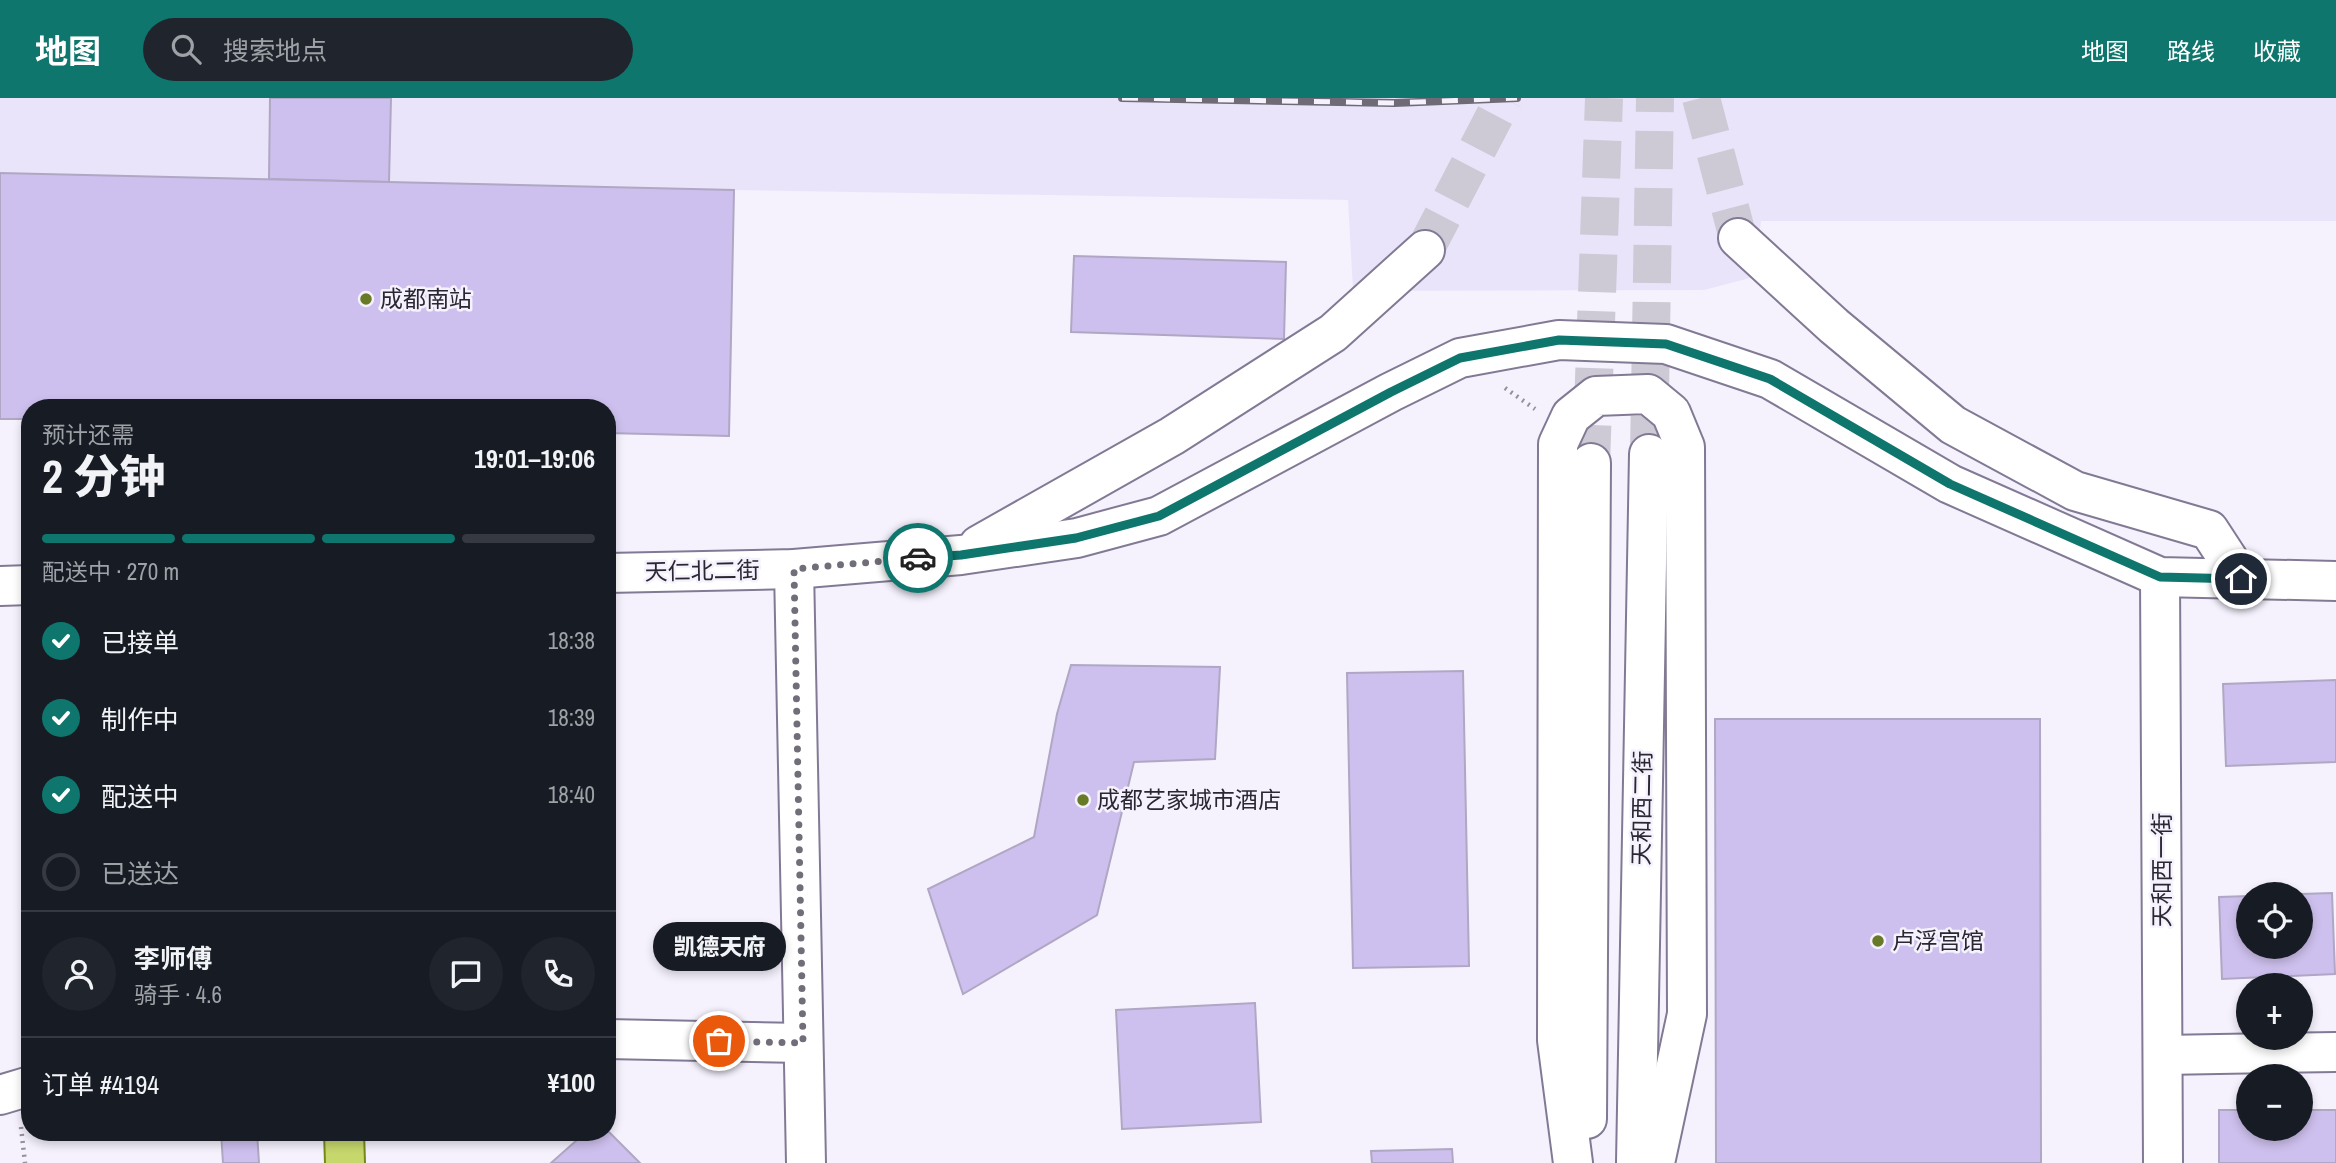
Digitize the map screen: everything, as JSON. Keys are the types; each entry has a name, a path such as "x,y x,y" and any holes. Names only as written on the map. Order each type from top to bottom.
{"main road":[{"path":"344,1141 345,1163"}],"street":[{"path":"1738,237 1834,326 1953,425 2075,491 2210,530 2241,579"},
{"path":"961,555 1172,436 1333,333 1425,250"},
{"name":"天仁北二街","path":"616,573 794,569 961,555 1076,538 1159,516 1460,358 1559,340 1666,344 1770,379 1950,484 2160,577 2336,581"},
{"path":"1573,1163 1557,1040 1558,444 1571,416 1595,396 1648,394 1671,413 1685,447 1687,1014 1655,1163"},
{"name":"天和西二街","path":"1636,1163 1649,454"},
{"path":"1587,1163 1591,463"},
{"path":"794,569 806,1163"},
{"name":"天和西一街","path":"2160,577 2163,1163"},
{"path":"0,586 21,585"},
{"path":"616,1039 803,1043"},
{"path":"2163,1055 2336,1052"},
{"path":"0,1095 21,1089"}],"path":[{"path":"1460,358 1565,429"}],"shaded area":[{"path":"0,98 2336,98 2336,221 1761,221 1754,277 1704,290 1353,291 1348,200 734,190 0,173"}],"building":[{"path":"270,98 391,98 389,182 269,179"},
{"name":"成都南站","path":"0,173 734,190 729,436 616,433 616,399 21,399 21,419 0,419"},
{"path":"1074,256 1286,262 1284,339 1071,332"},
{"name":"成都艺家城市酒店","path":"1071,665 1220,667 1215,759 1134,762 1097,915 963,994 928,889 1034,837 1057,714"},
{"path":"1463,671 1469,966 1353,968 1347,673"},
{"path":"2336,680 2336,762 2226,766 2223,684"},
{"name":"卢浮宫馆","path":"1715,719 2040,719 2041,1163 1716,1163"},
{"path":"2332,893 2335,974 2236,973 2236,978 2222,979 2219,897 2236,896 2236,959 2313,959 2313,894"},
{"path":"1255,1003 1261,1122 1122,1129 1116,1010"},
{"path":"2219,1110 2236,1110 2236,1141 2313,1141 2313,1110 2336,1110 2336,1163 2219,1163"},
{"path":"616,1139 640,1163 551,1163 576,1141"},
{"path":"222,1141 258,1141 259,1163 223,1163"},
{"path":"1452,1149 1453,1163 1372,1163 1371,1151"}],"tunnel":[{"path":"1425,250 1504,98"},
{"path":"1591,463 1604,98"},
{"path":"1649,454 1655,98"},
{"path":"1701,98 1738,238"}],"railway":[{"path":"1122,98 1394,103 1517,98"}],"way so far":[{"path":"719,1041 803,1043 794,569 918,558"}],"place":[{"name":"成都南站","path":"366,299"},
{"name":"成都艺家城市酒店","path":"1083,800"},
{"name":"卢浮宫馆","path":"1878,941"},
{"name":"凯德天府","path":"719,1041"}],"route":[{"path":"918,558 961,555 1076,538 1159,516 1460,358 1559,340 1666,344 1770,379 1950,484 2160,577 2241,579"}]}
